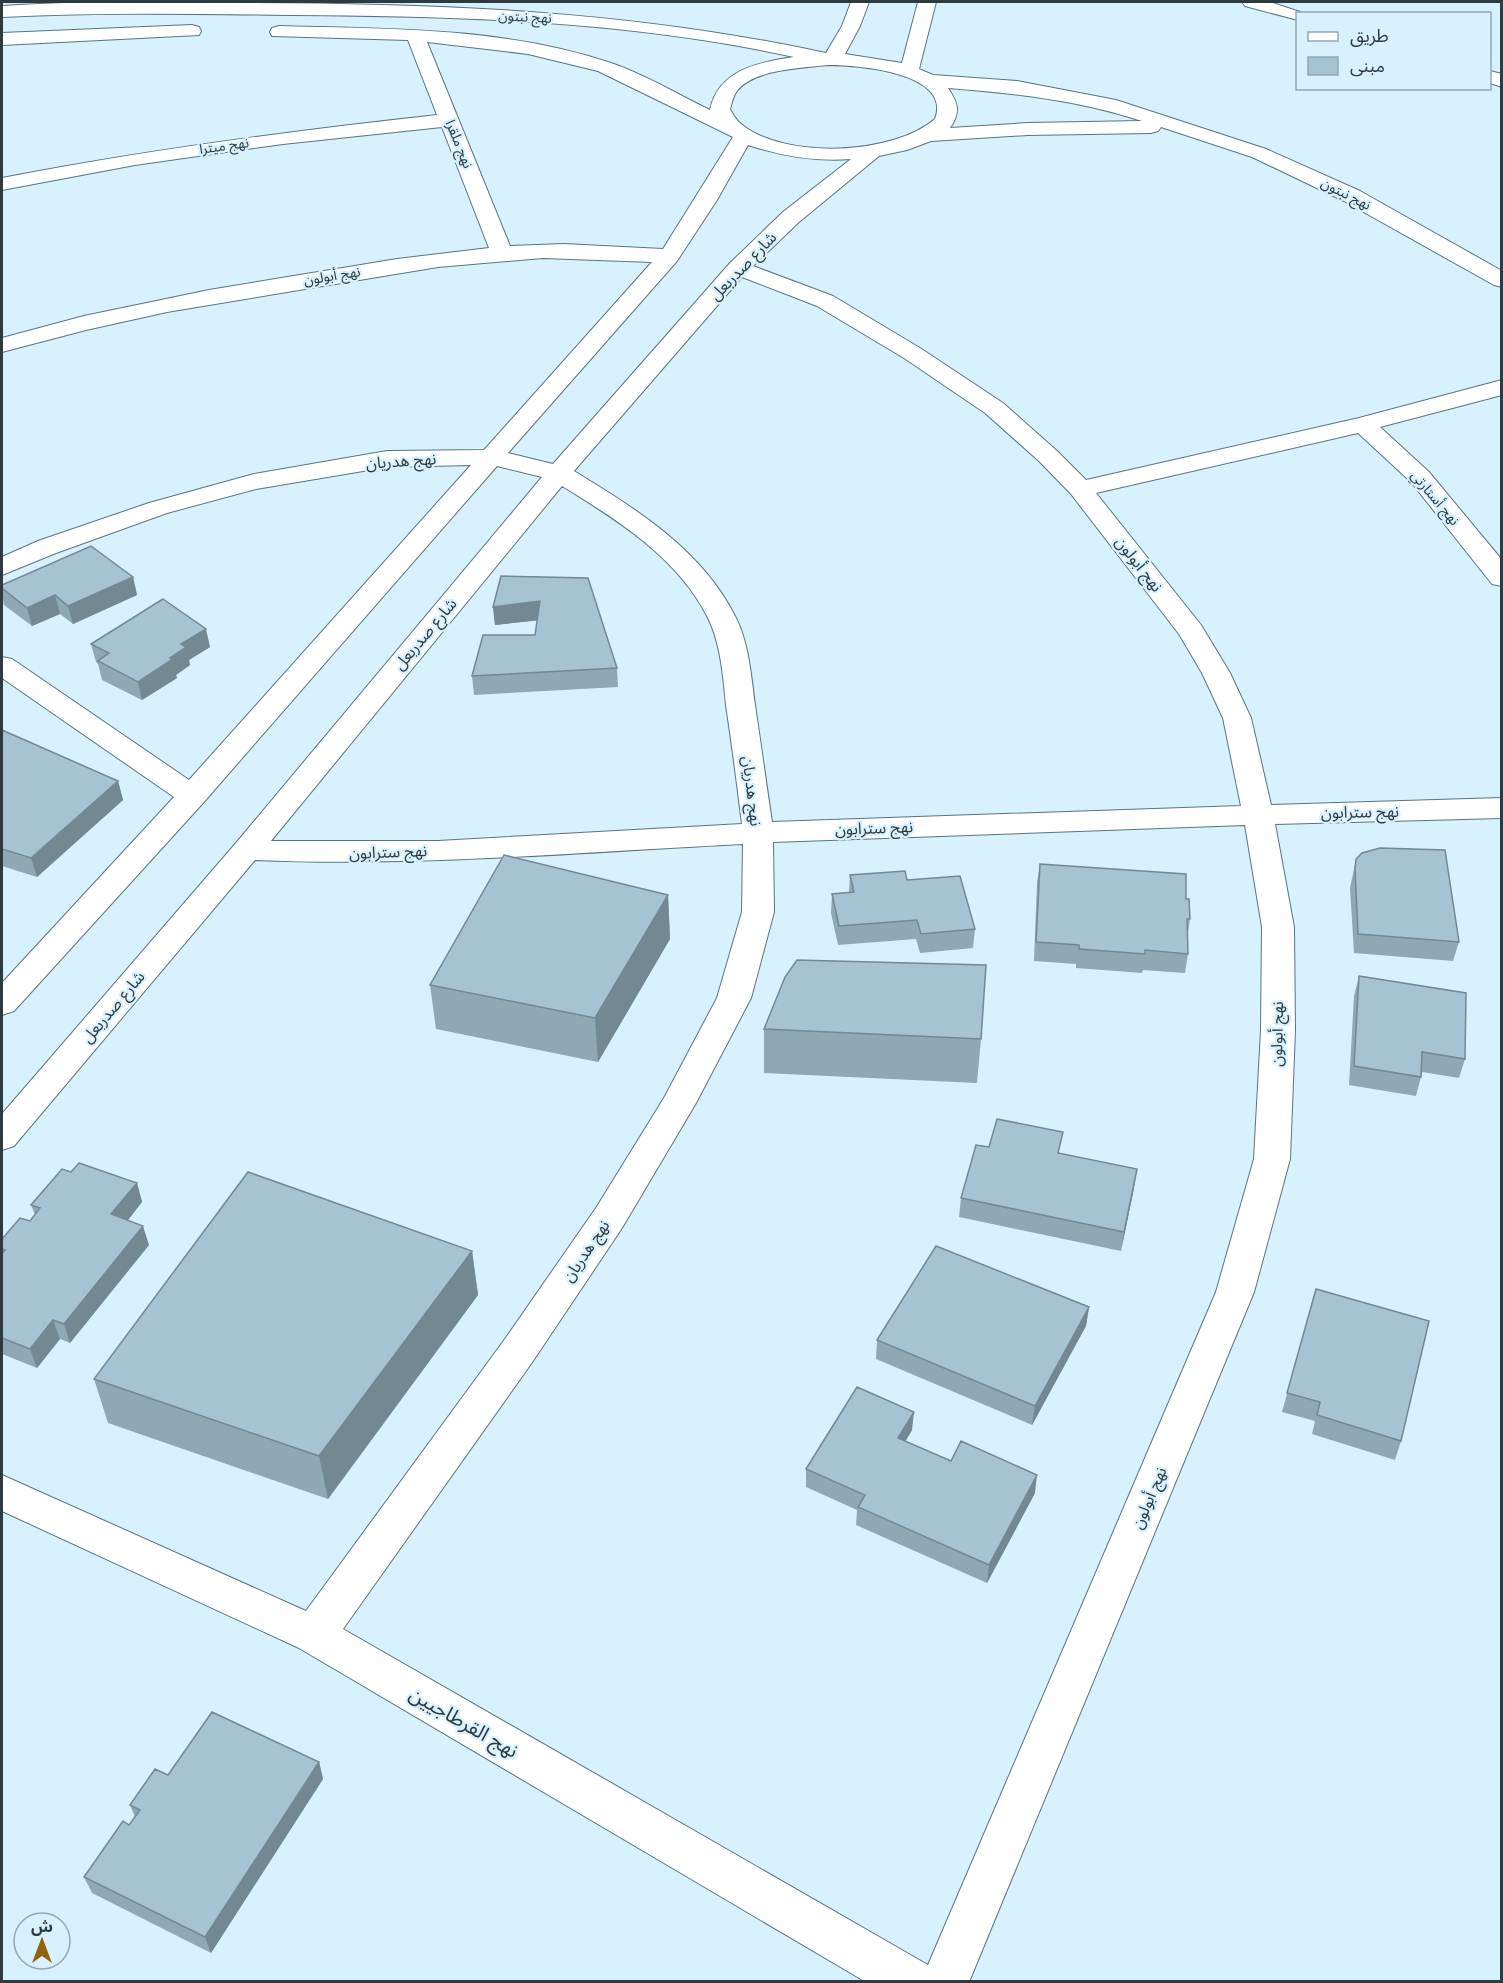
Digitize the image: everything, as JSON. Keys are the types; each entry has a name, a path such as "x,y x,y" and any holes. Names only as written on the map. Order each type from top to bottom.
{"street":[{"path":"830,59 851,26 860,2"},
{"path":"909,71 927,2"},
{"path":"1251,2 1296,14"},
{"name":"نهج نبتون","path":"2,11 353,9 532,17 675,29 735,38 830,59"},
{"path":"2,39 206,32"},
{"name":"نهج نبتون","path":"263,32 415,35 528,48 605,67 739,132 770,145 801,152 871,153 903,146 928,135 1028,129 1181,127"},
{"name":"نهج ملقرا","path":"415,35 502,253"},
{"path":"2,1004 192,796 669,256 706,200 739,132 720,109 726,90 749,74 785,63 830,59 873,62 909,71 929,81 944,94 949,108 944,122 928,135"},
{"name":"نهج نبتون","path":"929,81 1017,87 1061,94 1116,106 1259,153 1352,196 1502,280"},
{"name":"نهج ميترا","path":"2,184 135,159 283,138 449,120"},
{"name":"شارع صدربعل","path":"2,1137 247,850 559,473 738,268 791,217 871,153"},
{"name":"نهج أبولون","path":"7,338 256,288 502,253 669,256"},
{"name":"نهج أبولون","path":"738,268 825,301 912,353 994,408 1048,456 1080,489 1191,631 1216,673 1237,718 1258,814 1278,927 1278,1030 1272,1159 1235,1293 945,1982"},
{"path":"1080,489 1363,424 1502,387"},
{"name":"نهج أستارتي","path":"1363,424 1420,477 1502,578"},
{"name":"نهج هدريان","path":"2,567 47,547 158,508 254,482 387,459 491,457 559,473 626,514 673,553 703,587 722,617 734,655 741,724 750,761 758,832 758,912 734,998 679,1103 609,1218 314,1635"},
{"path":"2,665 192,796"},
{"name":"نهج سترابون","path":"247,850 312,854 392,853 758,832 1258,814 1502,808"},
{"name":"نهج القرطاجيين","path":"2,1491 314,1635 912,1982"}],"building":[{"path":"91,546 133,577 68,606 55,595 27,608 2,588 2,585"},
{"path":"501,576 588,578 617,668 472,676 483,635 535,635 540,601 493,607"},
{"path":"163,599 206,629 181,644 186,647 170,658 173,659 138,682 98,661 109,653 91,644"},
{"path":"2,730 118,781 31,858 2,849"},
{"path":"1380,848 1445,850 1459,942 1358,934 1356,859 1362,853"},
{"path":"504,855 668,895 595,1018 430,985"},
{"path":"1040,864 1186,874 1186,899 1189,899 1190,919 1187,919 1188,954 1145,950 1145,954 1079,949 1079,945 1036,942"},
{"path":"905,871 907,880 960,876 975,929 921,934 917,920 839,926 832,894 854,892 850,875"},
{"path":"797,960 986,965 981,1039 764,1029 785,977"},
{"path":"1359,976 1466,993 1465,1059 1422,1052 1421,1077 1354,1066"},
{"path":"997,1119 1063,1132 1058,1153 1137,1169 1124,1232 961,1198 976,1145 989,1147"},
{"path":"79,1163 137,1183 111,1214 143,1226 64,1324 53,1320 30,1349 2,1338 2,1254 5,1250 2,1249 2,1239 20,1218 30,1221 40,1208 31,1205 62,1169 71,1172"},
{"path":"248,1172 472,1251 319,1456 94,1379"},
{"path":"936,1246 1089,1307 1035,1406 877,1340"},
{"path":"1316,1289 1429,1321 1401,1441 1317,1415 1320,1402 1287,1393"},
{"path":"857,1387 914,1412 898,1438 951,1461 961,1441 1037,1475 989,1565 858,1507 865,1495 806,1469"},
{"path":"212,1712 319,1762 205,1937 84,1877 123,1821 129,1825 140,1810 130,1805 155,1769 168,1775"}]}
